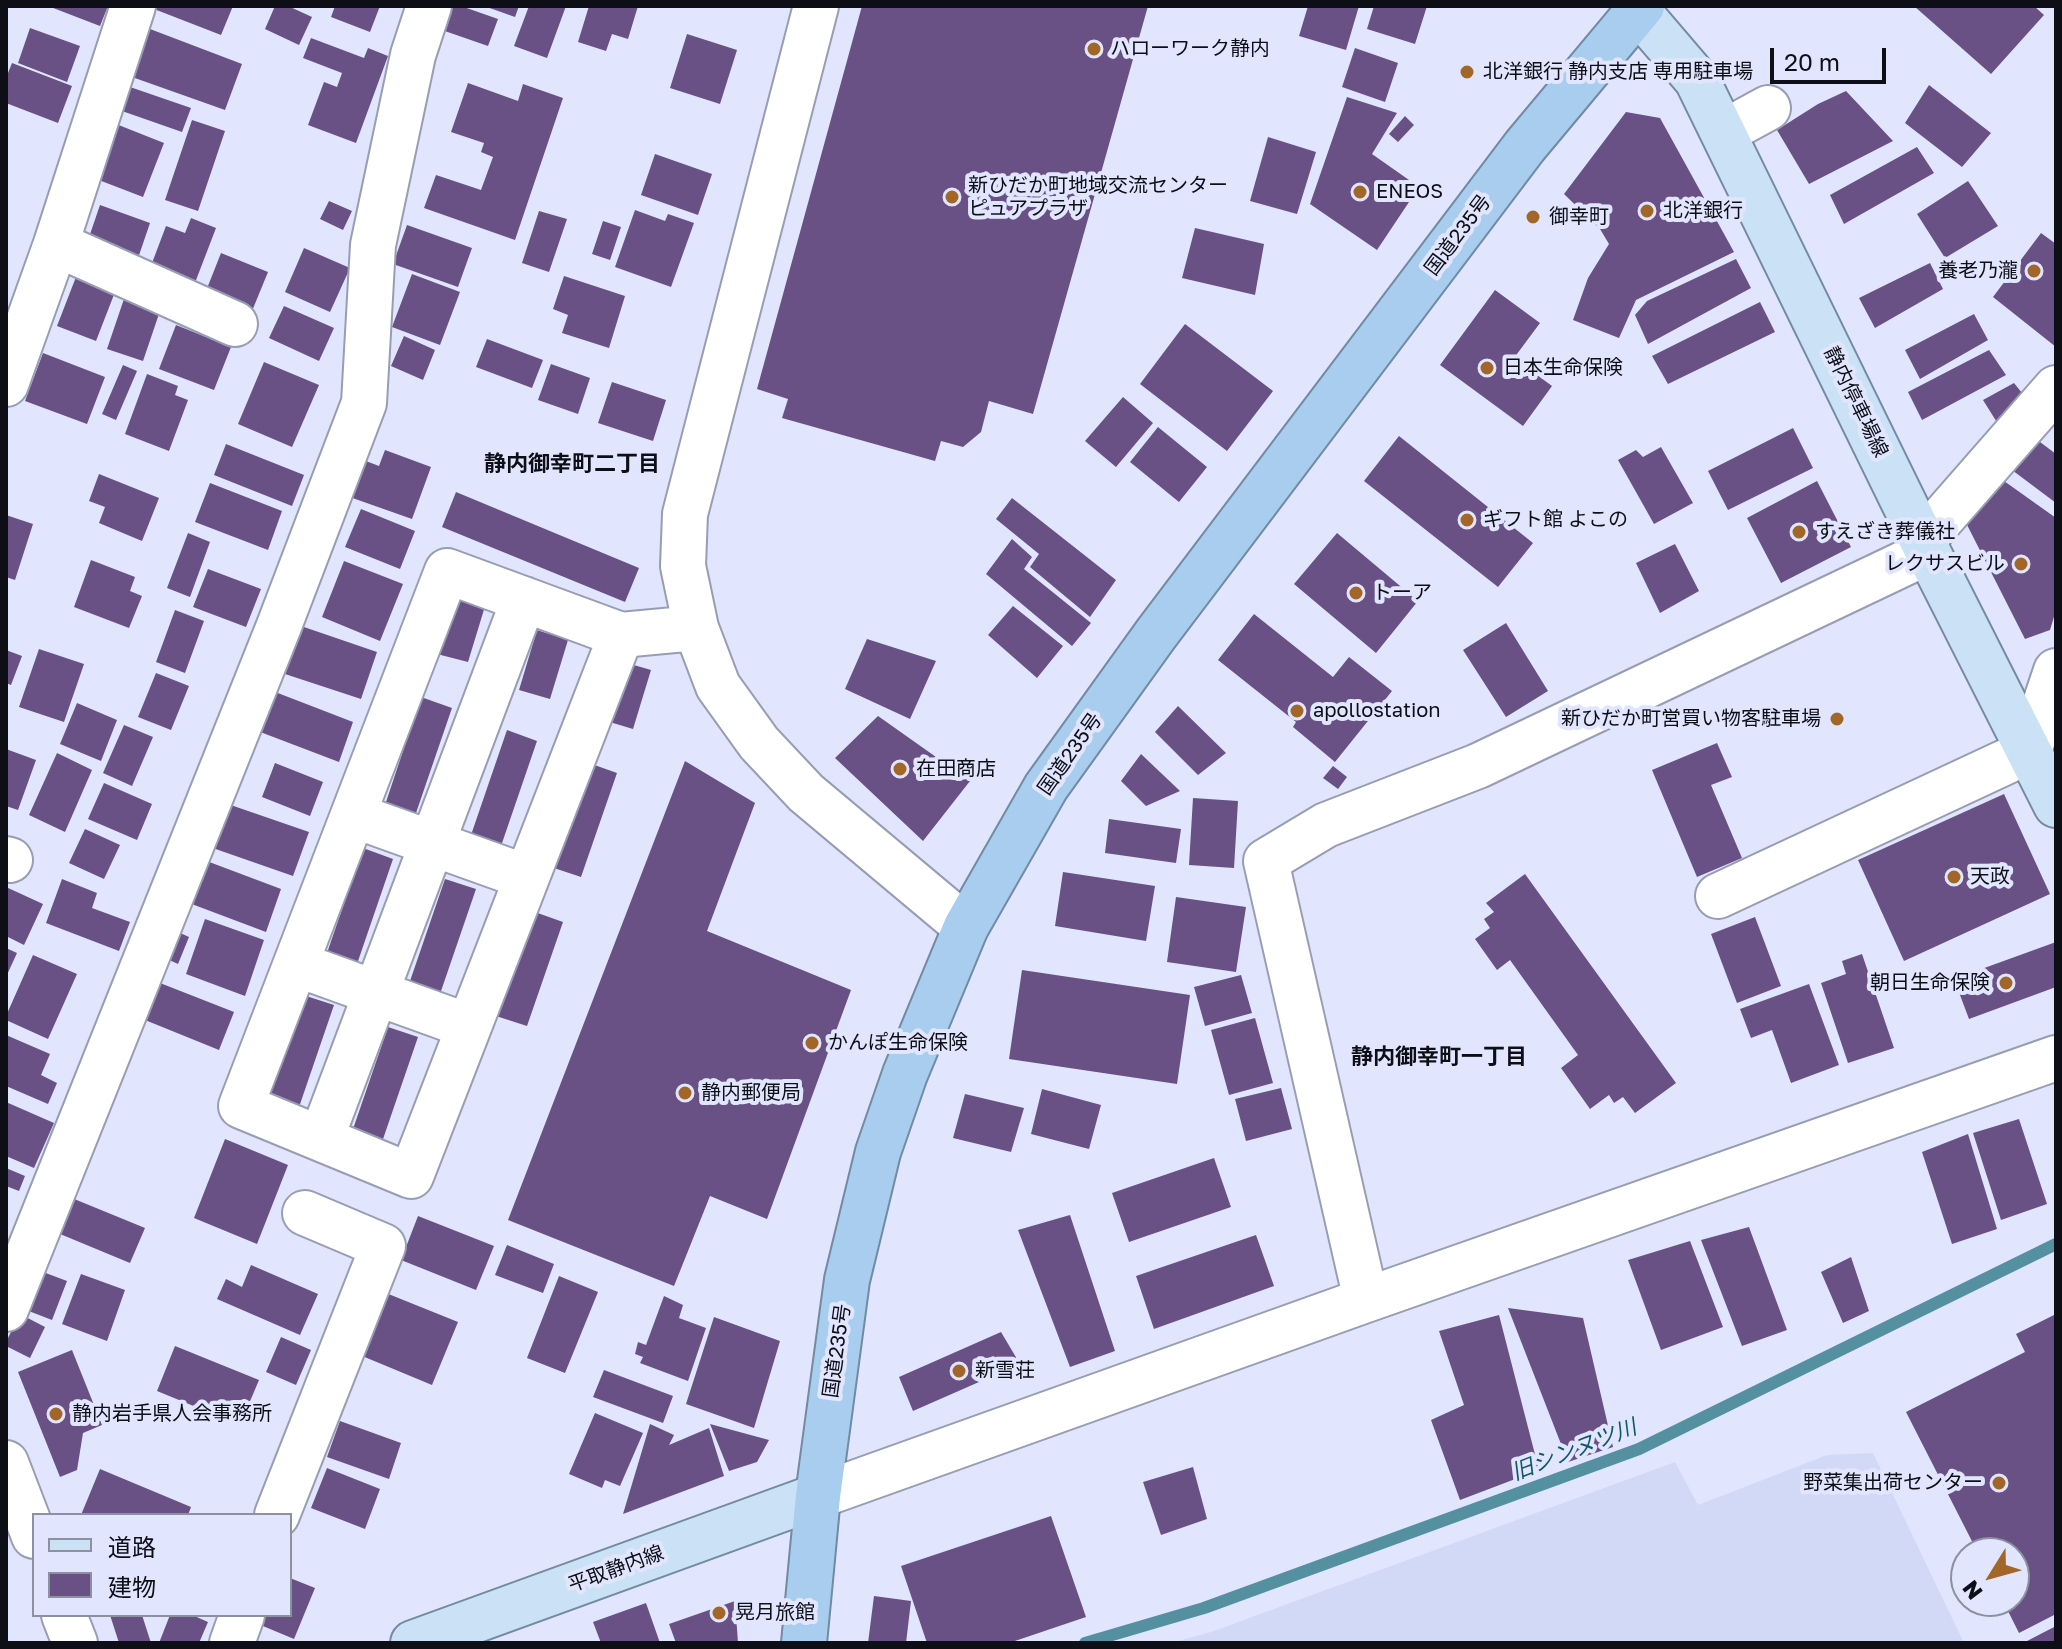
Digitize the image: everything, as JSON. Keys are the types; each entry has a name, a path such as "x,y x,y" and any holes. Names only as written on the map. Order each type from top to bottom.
{"highway":[{"name":"国道235号","path":"804,1643 818,1496 847,1280 878,1152 905,1074 966,927 1046,787 1156,634 1525,146 1637,8"}],"main road":[{"name":"静内停車場線","path":"1637,8 1697,80 2056,805"},
{"name":"平取静内線","path":"413,1643 818,1496"}],"street":[{"path":"6,384 56,244 133,6"},
{"path":"6,1309 273,641 364,403 373,245 413,55 429,6"},
{"path":"816,6 685,514 683,566 696,628 718,686 759,743 806,793 966,927"},
{"path":"1724,132 1768,108"},
{"path":"56,244 235,324"},
{"path":"1366,1300 1266,861 1326,825 1478,766 1926,546 2056,388"},
{"path":"621,635 411,1176 241,1106 447,571 621,635 696,628"},
{"path":"321,1139 524,599"},
{"path":"1718,896 2029,751 2056,671"},
{"path":"353,815 526,877"},
{"path":"296,964 468,1026"},
{"path":"818,1496 2056,1058"},
{"path":"278,1513 383,1246 305,1213"},
{"path":"6,1463 32,1531"},
{"path":"65,1617 75,1643"},
{"path":"232,1643 241,1617"}],"shaded area":[{"path":"1873,1453 1964,1643 1171,1643 1211,1632 1675,1462 1698,1505 1827,1455"}],"building":[{"path":"48,6 108,6 100,26"},
{"path":"155,6 233,6 221,35 154,9"},
{"path":"275,6 288,6 312,17 299,45 265,29"},
{"path":"335,6 380,6 370,32 331,17"},
{"path":"447,6 461,6 498,19 488,46 439,29"},
{"path":"484,6 519,6 515,17"},
{"path":"529,6 566,6 547,58 514,46"},
{"path":"589,6 638,6 628,39 612,34 606,51 578,42"},
{"name":"新ひだか町地域交流センター ピュアプラザ","path":"862,6 1148,6 1033,414 989,401 981,432 963,447 941,441 935,461 782,418 788,399 757,389"},
{"path":"1308,6 1359,6 1346,50 1299,36"},
{"path":"1374,6 1427,6 1415,44 1367,29"},
{"path":"1914,6 2034,6 2044,15 1991,74"},
{"path":"30,28 80,46 67,82 18,63"},
{"path":"150,29 242,64 225,110 132,77"},
{"path":"687,34 737,50 720,104 670,88"},
{"path":"311,38 364,58 368,48 388,56 356,143 308,125 324,82 337,87 342,73 303,58"},
{"path":"1355,48 1398,63 1385,102 1342,87"},
{"path":"12,63 72,86 58,123 6,103 6,78"},
{"path":"468,83 518,101 523,84 563,98 515,240 424,208 436,175 481,190 493,157 481,152 484,143 451,132"},
{"path":"1929,85 1991,133 1962,167 1905,123"},
{"path":"130,87 191,108 182,132 122,111"},
{"path":"1846,91 1893,141 1809,184 1777,130 1818,104"},
{"path":"1347,97 1397,113 1372,154 1419,187 1377,250 1310,204"},
{"name":"北洋銀行","path":"1626,112 1660,118 1734,252 1636,300 1619,338 1573,320 1588,278 1609,244 1600,229 1564,194"},
{"path":"1405,116 1414,125 1398,142 1389,134"},
{"path":"192,120 225,131 198,211 165,200"},
{"path":"111,122 164,143 143,197 91,177"},
{"path":"1268,137 1316,152 1297,214 1250,201"},
{"path":"1917,147 1934,173 1844,224 1830,195"},
{"path":"655,154 712,174 698,215 641,195"},
{"path":"1968,181 1998,226 1945,258 1917,214"},
{"path":"329,201 352,211 343,230 320,219"},
{"path":"100,205 150,223 136,264 86,246"},
{"path":"635,210 665,221 668,214 694,223 671,287 615,267"},
{"path":"539,211 567,219 549,272 522,263"},
{"path":"191,218 216,228 193,288 149,271 166,226 185,233"},
{"path":"603,221 621,227 610,260 592,254"},
{"path":"407,225 472,248 458,287 393,264"},
{"path":"1195,228 1264,244 1255,295 1182,278"},
{"name":"養老乃瀧","path":"2041,233 2056,244 2056,347 1993,297"},
{"path":"304,248 350,268 330,312 285,292"},
{"path":"221,253 268,272 252,311 206,291"},
{"path":"1736,259 1751,288 1648,344 1635,315 1647,301"},
{"path":"1930,263 1943,289 1875,328 1859,298"},
{"path":"412,274 460,292 440,345 392,327"},
{"path":"564,276 625,296 609,348 562,333 568,315 553,309"},
{"path":"76,277 115,292 96,341 57,326"},
{"path":"1495,290 1540,323 1514,358 1552,386 1523,426 1440,365"},
{"path":"125,296 161,308 143,361 107,349"},
{"path":"1760,302 1775,332 1668,384 1652,356"},
{"path":"284,306 334,328 319,361 269,338"},
{"path":"1974,314 1988,340 1920,379 1905,350"},
{"path":"1185,324 1273,391 1227,451 1140,384"},
{"path":"176,325 231,347 214,390 159,369"},
{"path":"404,336 435,350 423,380 391,366"},
{"path":"487,339 543,360 532,388 476,367"},
{"path":"1989,350 2006,375 1922,420 1908,392"},
{"path":"43,353 105,377 87,424 25,401"},
{"path":"264,362 319,385 292,447 238,424"},
{"path":"551,364 590,378 578,414 538,400"},
{"path":"123,365 137,371 116,420 102,414"},
{"path":"147,374 178,386 175,395 188,400 169,451 125,434"},
{"path":"612,382 666,400 653,441 598,423"},
{"path":"2014,383 2026,398 1998,424 1983,400"},
{"path":"1123,397 1153,423 1116,467 1085,441"},
{"path":"1158,427 1207,467 1179,502 1130,462"},
{"path":"1793,428 1813,468 1728,510 1708,471"},
{"path":"1399,436 1533,543 1498,587 1364,481"},
{"path":"2036,439 2056,454 2056,503 2012,470"},
{"path":"226,444 304,475 292,506 214,475"},
{"path":"1661,447 1693,503 1654,524 1618,460 1636,450 1643,457"},
{"path":"385,450 431,467 412,519 344,495 358,458 379,466"},
{"path":"99,474 159,498 142,541 99,523 105,507 89,501"},
{"name":"レクサスビル","path":"1997,476 2056,518 2056,610 2050,630 2025,639 1962,515"},
{"name":"すえざき葬儀社","path":"1817,481 1851,547 1781,583 1747,518"},
{"path":"210,483 282,511 268,550 195,522"},
{"path":"456,492 639,568 625,602 442,527"},
{"path":"1012,498 1116,580 1090,617 1030,567 1039,554 996,519"},
{"path":"361,509 415,531 400,569 345,547"},
{"path":"6,515 33,524 15,580 6,577"},
{"path":"188,533 210,542 190,597 167,588"},
{"name":"トーア","path":"1337,533 1418,601 1376,653 1294,584"},
{"path":"1012,539 1032,557 1024,569 1091,623 1072,646 986,574"},
{"path":"1675,544 1699,591 1660,613 1636,563"},
{"path":"91,560 135,577 130,591 142,596 129,628 74,607"},
{"path":"344,561 403,584 380,641 322,617"},
{"path":"208,569 261,589 246,627 193,607"},
{"path":"455,594 486,603 468,662 437,654"},
{"path":"1013,606 1063,646 1037,678 988,635"},
{"path":"175,610 204,621 185,673 156,662"},
{"path":"1254,614 1333,677 1349,657 1392,691 1335,762 1293,727 1296,722 1218,660"},
{"path":"1506,623 1548,691 1506,717 1463,650"},
{"path":"301,626 377,652 361,699 285,674"},
{"path":"537,630 568,640 550,699 519,690"},
{"path":"867,639 936,661 910,719 845,689"},
{"path":"39,649 84,664 64,722 19,707"},
{"path":"6,650 22,656 11,685 6,683"},
{"path":"620,661 651,670 633,729 603,720"},
{"path":"156,673 189,686 171,730 138,717"},
{"path":"270,690 353,722 339,762 255,730"},
{"path":"421,697 452,708 416,813 386,802"},
{"path":"77,703 117,720 101,761 60,744"},
{"path":"1178,706 1226,753 1198,775 1155,732"},
{"name":"在田商店","path":"878,716 970,781 923,841 835,758"},
{"path":"124,725 153,737 132,786 103,773"},
{"path":"507,730 537,741 501,846 471,835"},
{"path":"1717,743 1732,777 1711,785 1742,858 1697,877 1652,770"},
{"path":"6,749 36,760 18,810 6,806"},
{"path":"57,753 92,770 65,832 29,815"},
{"path":"1141,754 1180,791 1146,806 1121,781"},
{"name":"静内郵便局","path":"685,761 755,803 707,931 851,990 767,1219 710,1196 674,1286 508,1220"},
{"path":"586,762 617,773 581,877 551,867"},
{"path":"275,763 323,782 310,816 262,797"},
{"path":"1333,766 1347,777 1338,789 1323,778"},
{"path":"104,783 152,804 137,840 88,819"},
{"name":"天政","path":"2004,794 2050,894 1904,961 1858,860"},
{"path":"1193,798 1238,801 1234,868 1189,865"},
{"path":"222,802 309,832 293,876 207,846"},
{"path":"1109,819 1181,829 1176,863 1105,853"},
{"path":"85,829 120,845 104,879 69,863"},
{"path":"363,848 393,859 357,964 327,953"},
{"path":"204,860 281,889 266,932 189,903"},
{"path":"1063,872 1155,886 1146,941 1055,926"},
{"path":"1525,874 1676,1083 1635,1113 1623,1097 1614,1103 1609,1095 1590,1109 1561,1068 1578,1055 1510,960 1497,970 1475,939 1490,928 1484,919 1494,912 1486,903"},
{"path":"62,879 97,893 92,908 130,922 119,951 46,923"},
{"path":"445,879 476,889 440,994 409,984"},
{"path":"6,887 43,904 24,945 6,936"},
{"path":"1176,897 1246,907 1236,972 1167,962"},
{"path":"532,911 563,922 527,1026 496,1016"},
{"path":"1755,917 1781,986 1737,1003 1711,934"},
{"path":"205,919 264,940 245,996 186,974"},
{"path":"176,931 189,937 178,964 165,958"},
{"name":"朝日生命保険","path":"2056,942 2056,987 1969,1019 1954,979"},
{"path":"6,948 17,953 6,977"},
{"path":"1862,954 1894,1048 1848,1063 1821,983 1846,974 1842,961"},
{"path":"33,955 77,974 48,1039 6,1020"},
{"path":"1022,970 1190,995 1177,1084 1009,1059"},
{"path":"1241,975 1252,1013 1205,1026 1194,987"},
{"path":"160,983 234,1012 219,1050 145,1020"},
{"path":"1809,984 1839,1065 1791,1083 1772,1030 1751,1038 1740,1009"},
{"path":"303,995 334,1005 298,1110 267,1099"},
{"path":"1255,1018 1273,1083 1229,1095 1211,1030"},
{"path":"388,1027 418,1037 382,1142 352,1132"},
{"path":"6,1035 50,1054 41,1075 57,1083 48,1104 6,1086"},
{"path":"1281,1088 1292,1129 1246,1141 1235,1099"},
{"path":"1042,1089 1101,1105 1089,1149 1031,1134"},
{"path":"965,1094 1024,1108 1011,1152 953,1138"},
{"path":"6,1102 54,1123 34,1168 6,1156"},
{"path":"2019,1119 2047,1204 2001,1220 1973,1133"},
{"path":"1968,1134 1997,1229 1952,1244 1922,1152"},
{"path":"225,1139 288,1165 257,1244 194,1218"},
{"path":"1214,1158 1231,1207 1129,1242 1112,1193"},
{"path":"6,1168 25,1176 19,1191 6,1186"},
{"path":"62,1194 145,1228 130,1263 48,1229"},
{"path":"1070,1215 1115,1351 1070,1367 1018,1230"},
{"path":"418,1216 494,1246 476,1290 401,1260"},
{"path":"1749,1227 1787,1330 1742,1346 1701,1240"},
{"path":"1256,1235 1274,1286 1154,1329 1136,1276"},
{"path":"1690,1241 1723,1327 1661,1350 1628,1260"},
{"path":"507,1245 554,1264 543,1293 495,1275"},
{"path":"1851,1257 1869,1311 1843,1323 1821,1272"},
{"path":"251,1265 318,1294 300,1335 217,1299 226,1279 242,1287"},
{"path":"35,1269 67,1281 52,1320 21,1308"},
{"path":"81,1274 125,1290 107,1341 62,1324"},
{"path":"559,1276 598,1292 565,1373 527,1358"},
{"path":"381,1291 458,1322 432,1385 355,1353"},
{"path":"664,1296 683,1305 679,1318 706,1328 688,1381 640,1363 643,1357 635,1354 638,1342 646,1345"},
{"path":"1508,1308 1583,1318 1613,1447 1568,1462"},
{"path":"20,1314 45,1327 30,1358 6,1346"},
{"name":"野菜集出荷センター","path":"2056,1314 2056,1614 2019,1633 2011,1617 2030,1617 2030,1537 1970,1537 1906,1412 2025,1352 2016,1334"},
{"path":"1499,1315 1539,1470 1460,1500 1431,1420 1464,1405 1439,1331"},
{"path":"714,1317 780,1341 754,1428 686,1404"},
{"name":"新雪荘","path":"1001,1332 1020,1364 913,1411 899,1377"},
{"path":"281,1337 311,1350 296,1385 266,1372"},
{"path":"175,1346 259,1380 240,1425 157,1391"},
{"path":"72,1350 102,1425 83,1433 77,1470 60,1477 18,1372"},
{"path":"604,1370 673,1396 663,1423 593,1397"},
{"path":"595,1413 643,1433 620,1486 605,1480 602,1488 569,1474"},
{"path":"340,1421 401,1443 389,1479 327,1457"},
{"path":"650,1424 674,1435 669,1445 709,1428 724,1476 623,1514"},
{"path":"710,1424 769,1440 757,1462 729,1471"},
{"path":"1193,1467 1207,1519 1161,1535 1143,1482"},
{"path":"327,1468 380,1489 365,1529 311,1508"},
{"path":"100,1469 191,1507 189,1513 82,1513"},
{"path":"1051,1516 1086,1617 1009,1643 927,1643 901,1566"},
{"path":"292,1579 315,1588 294,1639 251,1621 252,1617 292,1617"},
{"path":"874,1596 911,1601 906,1643 868,1643"},
{"name":"晃月旅館","path":"735,1601 738,1643 676,1643 669,1624"},
{"path":"646,1603 660,1643 601,1643 593,1622"},
{"path":"111,1617 143,1617 151,1643 119,1643"},
{"path":"169,1617 197,1617 208,1622 199,1643 159,1643"},
{"path":"2056,1626 2056,1643 2028,1643 2027,1641"}],"waterway":[{"name":"旧シンヌツ川","path":"1085,1643 1204,1608 1639,1449 2056,1244"}],"place":[{"name":"ハローワーク静内","path":"1094,49"},
{"name":"北洋銀行 静内支店 専用駐車場","path":"1467,72"},
{"name":"ENEOS","path":"1360,192"},
{"name":"新ひだか町地域交流センター ピュアプラザ","path":"952,197"},
{"name":"北洋銀行","path":"1647,211"},
{"name":"御幸町","path":"1533,217"},
{"name":"養老乃瀧","path":"2034,271"},
{"name":"日本生命保険","path":"1487,368"},
{"name":"ギフト館 よこの","path":"1467,520"},
{"name":"すえざき葬儀社","path":"1799,532"},
{"name":"レクサスビル","path":"2021,564"},
{"name":"トーア","path":"1356,593"},
{"name":"apollostation","path":"1297,711"},
{"name":"新ひだか町営買い物客駐車場","path":"1837,719"},
{"name":"在田商店","path":"900,769"},
{"name":"天政","path":"1954,877"},
{"name":"朝日生命保険","path":"2006,983"},
{"name":"かんぽ生命保険","path":"812,1043"},
{"name":"静内郵便局","path":"685,1093"},
{"name":"新雪荘","path":"959,1371"},
{"name":"静内岩手県人会事務所","path":"56,1414"},
{"name":"野菜集出荷センター","path":"1999,1483"},
{"name":"晃月旅館","path":"719,1613"}],"district":[{"name":"静内御幸町二丁目","path":"572,464"},
{"name":"静内御幸町一丁目","path":"1439,1057"}]}
